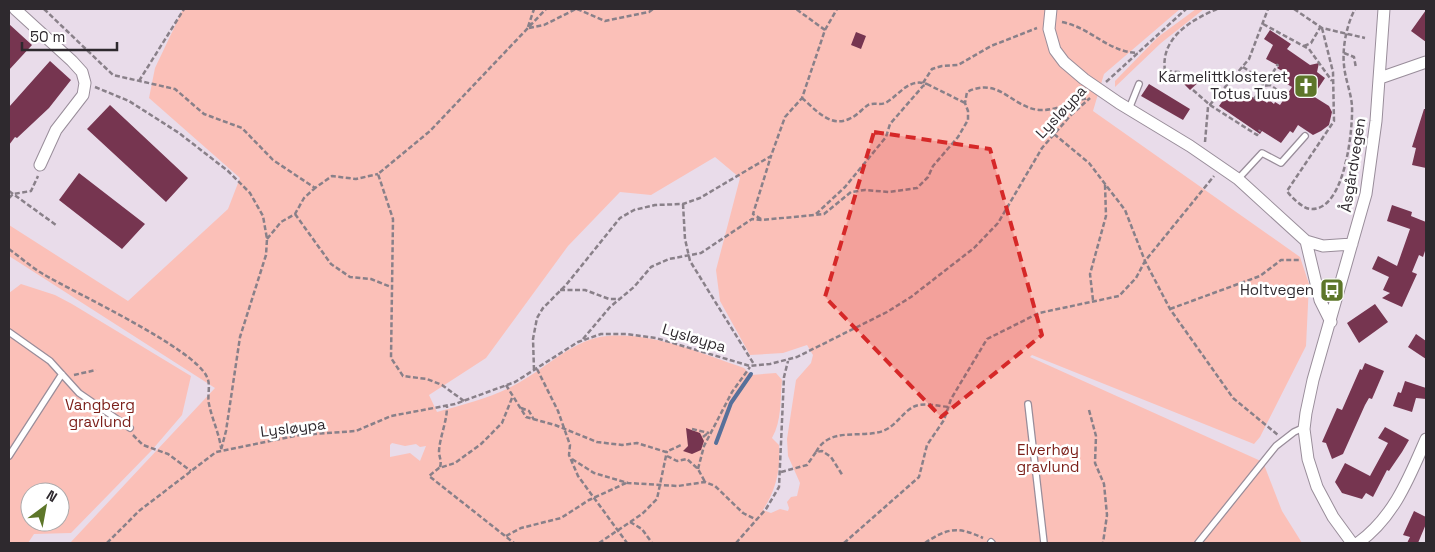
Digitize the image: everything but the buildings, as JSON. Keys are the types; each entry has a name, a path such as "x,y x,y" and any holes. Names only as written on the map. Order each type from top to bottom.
{"street":[{"path":"15,9 72,60 82,72 85,84 83,95 56,130 40,166"},
{"path":"1051,9 1049,25 1052,43 1060,58 1098,90 1199,152 1238,179 1306,241 1323,246 1352,244"},
{"name":"Åsgårdvegen","path":"1331,322 1360,220 1371,166 1380,78 1384,9"},
{"path":"1380,78 1426,62"},
{"path":"1306,241 1320,300 1331,322 1307,404 1305,427 1308,458 1317,487 1333,517 1352,543"},
{"path":"1358,543 1380,525 1390,512 1409,478 1426,439"}],"lane":[{"path":"1129,110 1139,84"},
{"path":"1238,179 1262,153 1281,163 1305,136"},
{"path":"9,332 50,361 70,385 84,397 130,428"},
{"path":"9,456 62,374"},
{"path":"1028,404 1044,543"},
{"path":"1198,543 1283,439 1305,427"}],"path":[{"path":"44,9 113,75 175,90 204,114 242,128 273,160 315,188"},
{"path":"139,81 184,9"},
{"path":"527,29 534,9"},
{"path":"268,238 281,222 295,214 304,198 332,176 356,179 378,174 430,131 546,9"},
{"path":"527,29 544,25 576,9 605,20 649,12 653,9"},
{"path":"796,9 825,30"},
{"path":"762,220 753,214 771,156 785,118 802,98 825,30 837,9"},
{"name":"Lysløypa","path":"107,543 131,519 190,471 221,450 300,435 351,432 391,416 464,402 506,385 536,370 582,340 611,333 646,336 750,366 788,361 887,312 911,297 974,248 998,223 1042,148 1054,134 1089,98 1186,9"},
{"path":"1183,79 1179,72 1165,70 1163,62 1165,51 1182,29 1214,9"},
{"path":"1199,152 1206,140 1206,116 1210,105 1243,67 1252,53 1268,9"},
{"path":"1294,9 1321,27 1365,38"},
{"path":"1321,27 1331,62 1334,121 1287,191 1304,207 1310,210 1319,207 1330,199 1345,173 1352,116 1344,53 1346,32 1355,9"},
{"path":"923,83 932,69 958,65 991,46 1004,43 1031,30 1063,22 1081,27 1112,48 1138,53"},
{"path":"1263,24 1297,44 1304,46 1319,59 1326,74 1333,81"},
{"path":"1304,46 1311,43 1321,27"},
{"path":"1344,53 1354,57 1356,68"},
{"path":"1270,85 1269,79 1278,64"},
{"path":"1243,67 1262,80 1264,86"},
{"path":"1262,80 1269,79"},
{"path":"802,98 821,116 831,119 848,120 869,105 887,103 912,83 927,84 965,102"},
{"path":"85,84 129,101 179,133 228,171 250,193 263,216 268,238 266,255 240,337 226,431 221,450"},
{"path":"816,214 845,187 886,138 890,124 912,101 917,91 927,84"},
{"path":"1254,99 1264,86 1270,85 1287,96"},
{"path":"582,340 651,267 669,259 689,257 701,253 752,219 762,220 816,214 829,211 851,192 865,190 889,192 920,185 928,177 933,166 958,137 968,120 965,102 967,92 979,87 998,90 1027,106 1040,110 1060,108 1089,98"},
{"path":"1193,90 1210,105 1256,135 1260,130"},
{"path":"1054,134 1089,163 1125,210 1145,260 1170,309 1233,398 1283,439"},
{"path":"627,543 619,530 602,512 578,476 569,455 570,445 565,430 548,387 536,370 533,339 535,324 543,308 620,218 634,210 655,204 683,204 700,198 771,156"},
{"path":"9,198 13,194 32,191 37,183 40,166"},
{"path":"844,543 919,477 927,445 944,420 951,399 987,339 1039,313 1119,296 1136,278 1145,260 1221,167"},
{"path":"378,174 393,219 391,287 392,358 403,376 427,379 442,384 464,402"},
{"path":"1093,300 1090,274 1106,216 1105,184"},
{"path":"9,191 56,225"},
{"path":"683,204 685,240 689,257 695,270 755,366"},
{"path":"295,214 331,264 350,277 371,280 391,287"},
{"path":"9,249 44,274 100,306 124,316 190,358 208,378 209,404 218,428 221,450"},
{"path":"1170,309 1260,276 1281,260 1310,259"},
{"path":"560,290 585,290 608,299 620,299"},
{"path":"736,543 757,520 777,491 781,472 784,377 788,361"},
{"path":"698,469 699,458 713,429 732,392 750,366"},
{"path":"62,374 78,375 96,370"},
{"path":"506,385 512,398 526,417 535,421 555,424 565,430 597,442 622,445 636,443 667,451 681,445"},
{"path":"512,398 502,423 481,444 466,453 455,463 440,468 429,476 514,543"},
{"path":"781,472 807,465 824,442 839,435 858,435 883,431 897,423 914,406 929,405 948,408"},
{"path":"440,468 441,461 438,453 446,424 448,406"},
{"path":"1089,410 1096,436 1095,463 1104,484 1107,515 1103,543"},
{"path":"130,428 131,434 143,445 160,450 190,471"},
{"path":"692,429 709,433"},
{"path":"703,437 713,429"},
{"path":"599,543 630,522 657,499 662,484 667,451"},
{"path":"816,452 822,451 827,453 843,476"},
{"path":"667,456 677,461 687,459 698,469 705,482"},
{"path":"572,459 594,473 628,483 678,486 705,482 715,486 743,513 757,520"},
{"path":"506,536 521,528 562,518 574,508 628,483"},
{"path":"630,522 642,529 652,543"},
{"path":"925,543 948,530 958,528 969,531 991,543"}],"highlighted area":[{"path":"874,132 990,149 1042,335 941,417 825,297"}],"green space":[{"name":"Elverhøy gravlund","path":"183,9 1180,9 1104,74 1093,111 1300,257 1309,284 1306,346 1260,437 1254,444 1032,355 1030,357 1263,462 1282,511 1302,543 70,543 215,388 9,256 9,225 128,301 228,209 240,178 149,98 155,68","holes":["715,157 740,178 716,270 720,301 750,355 783,353 807,345 813,355 811,363 796,380 787,439 788,456 800,483 797,496 791,497 787,502 788,511 780,509 771,513 763,510 771,495 778,471 779,445 772,438 778,424 782,380 776,373 751,375 744,368 677,345 642,337 607,336 595,338 561,354 530,376 500,392 437,412 429,395 486,358 568,246 620,192 651,195","392,443 405,446 416,444 420,447 426,446 420,461 410,453 390,457 390,445"]},
{"path":"1196,9 1204,9 1161,43 1115,87 1115,81 1158,37"},
{"name":"Vangberg gravlund","path":"21,284 55,295 72,304 191,376 182,415 152,450 71,533 34,534 28,543 9,543 9,293"}],"waterway":[{"path":"716,443 731,403 751,374"}],"place":[{"name":"Karmelittklosteret Totus Tuus","path":"1306,86"},
{"name":"Holtvegen","path":"1332,290"}]}
